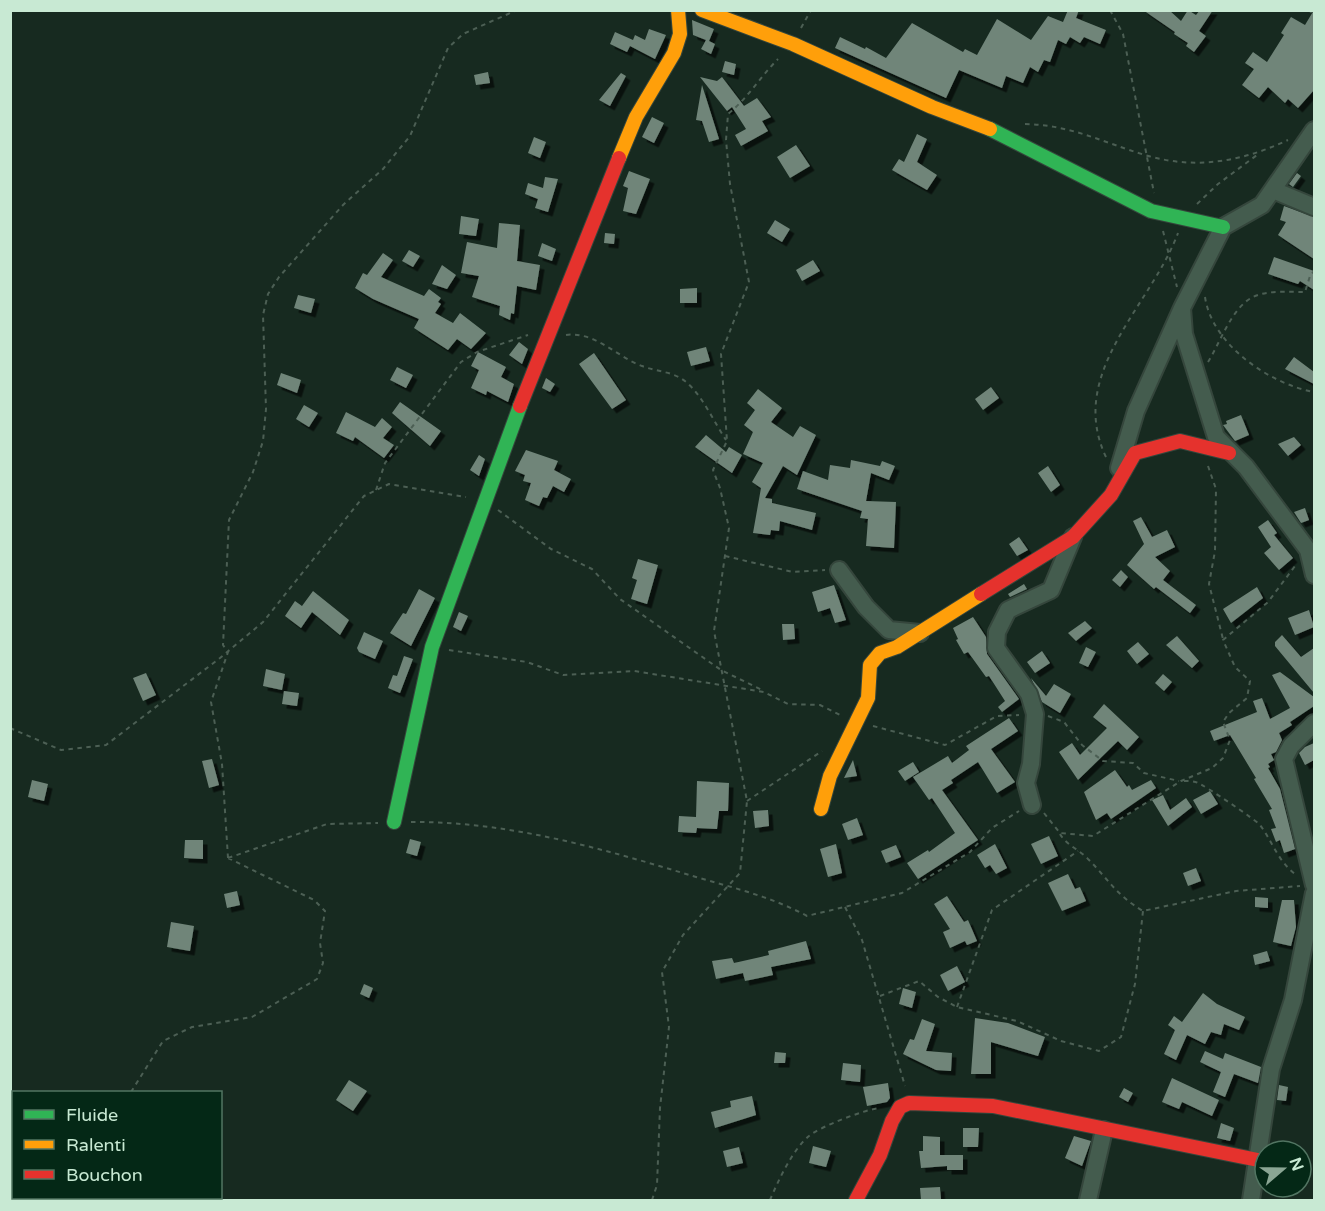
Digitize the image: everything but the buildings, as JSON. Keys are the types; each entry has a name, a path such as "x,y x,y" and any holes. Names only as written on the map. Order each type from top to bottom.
{"street":[{"path":"394,822 432,647 484,500 588,232 636,117 674,53 680,34 678,10"},
{"path":"702,10 793,44 932,107 999,132 1158,213 1223,227"},
{"path":"1111,495 1136,411 1182,308 1223,227 1262,205 1314,130"},
{"path":"1273,190 1314,207"},
{"path":"1182,308 1184,334 1216,437 1229,453 1246,467 1308,550 1314,575"},
{"path":"821,809 830,776 868,698 870,664 880,653 897,648 1074,537 1111,495 1135,453 1180,441 1229,453"},
{"path":"1032,805 1026,783 1031,764 1035,714 1029,694 996,648 997,632 1008,610 1051,590 1074,537"},
{"path":"840,570 866,607 889,630 920,633"},
{"path":"1314,723 1291,746 1284,759 1314,882"},
{"path":"1261,1139 1272,1069 1293,1000 1314,893"},
{"path":"856,1200 880,1155 896,1114 900,1107 909,1103 993,1106 1253,1159"},
{"path":"1088,1200 1104,1130"}],"path":[{"path":"228,652 223,645 229,520 253,472 263,441 266,409 263,315 267,294 343,205 383,169 410,136 448,48 463,34 517,10"},
{"path":"1110,10 1123,34 1145,155 1182,308"},
{"path":"1308,10 1314,14"},
{"path":"652,1200 657,1185 660,1108 669,1028 662,972 683,935 740,873 747,801 714,632 729,528 720,488 713,470 727,441 721,354 749,282 730,184 726,140 729,114 745,101 751,89"},
{"path":"999,132 1021,124 1053,125 1145,155 1187,163 1225,162 1257,155"},
{"path":"1116,478 1095,425 1095,396 1107,361 1134,309 1169,256 1183,219 1218,184 1257,155 1295,137"},
{"path":"1201,271 1207,310 1232,350 1258,368 1296,389 1314,392"},
{"path":"1200,386 1205,367 1224,336 1231,317 1252,297 1305,292 1310,276 1314,272"},
{"path":"1060,833 1094,836 1181,781 1212,768 1223,758 1230,740 1223,722 1229,712 1247,698 1250,681 1235,667 1223,640 1209,584 1215,551 1216,489 1202,446"},
{"path":"10,728 61,750 106,745 228,652 263,622 364,496 389,484 484,500 551,549 592,569 620,600 721,670 788,704 820,705 836,714 859,716 877,729 945,745 997,716 1035,714 1065,722 1082,745 1103,761 1133,763 1144,772 1174,782 1200,783 1231,806 1252,817 1285,866 1297,875 1314,882"},
{"path":"1223,640 1268,602 1308,550"},
{"path":"725,556 793,572 840,570"},
{"path":"432,647 527,662 563,675 634,671 764,692"},
{"path":"228,652 211,702 222,764 228,858"},
{"path":"747,801 827,747"},
{"path":"228,858 327,824 453,821 515,831 631,857 783,903 807,916 902,893 970,852 992,828 1032,805 1040,807 1063,839 1079,851 1122,898 1143,911 1236,891 1314,882"},
{"path":"957,1007 992,910 1079,851"},
{"path":"132,1091 163,1041 192,1027 252,1017 317,979 323,963 320,943 326,911 314,900 228,858"},
{"path":"770,1200 789,1162 809,1136 866,1110 909,1103 902,1070 862,940 845,907"},
{"path":"880,996 919,981 938,997 957,1007 1017,1021 1060,1041 1098,1052 1121,1037 1135,984 1143,911"}],"traffic: fast":[{"path":"990,129 1151,211 1223,227"},
{"path":"394,822 432,647 520,406"}],"traffic: slow":[{"path":"619,158 636,117 674,53 680,34 678,10"},
{"path":"702,10 793,44 932,107 990,129"},
{"path":"821,809 830,776 868,698 870,665 880,653 897,647 981,594"}],"traffic: jam":[{"path":"520,406 619,158"},
{"path":"981,594 1073,537 1111,495 1135,453 1180,441 1229,453"},
{"path":"856,1200 880,1155 892,1121 900,1107 909,1103 993,1106 1253,1159"}]}
